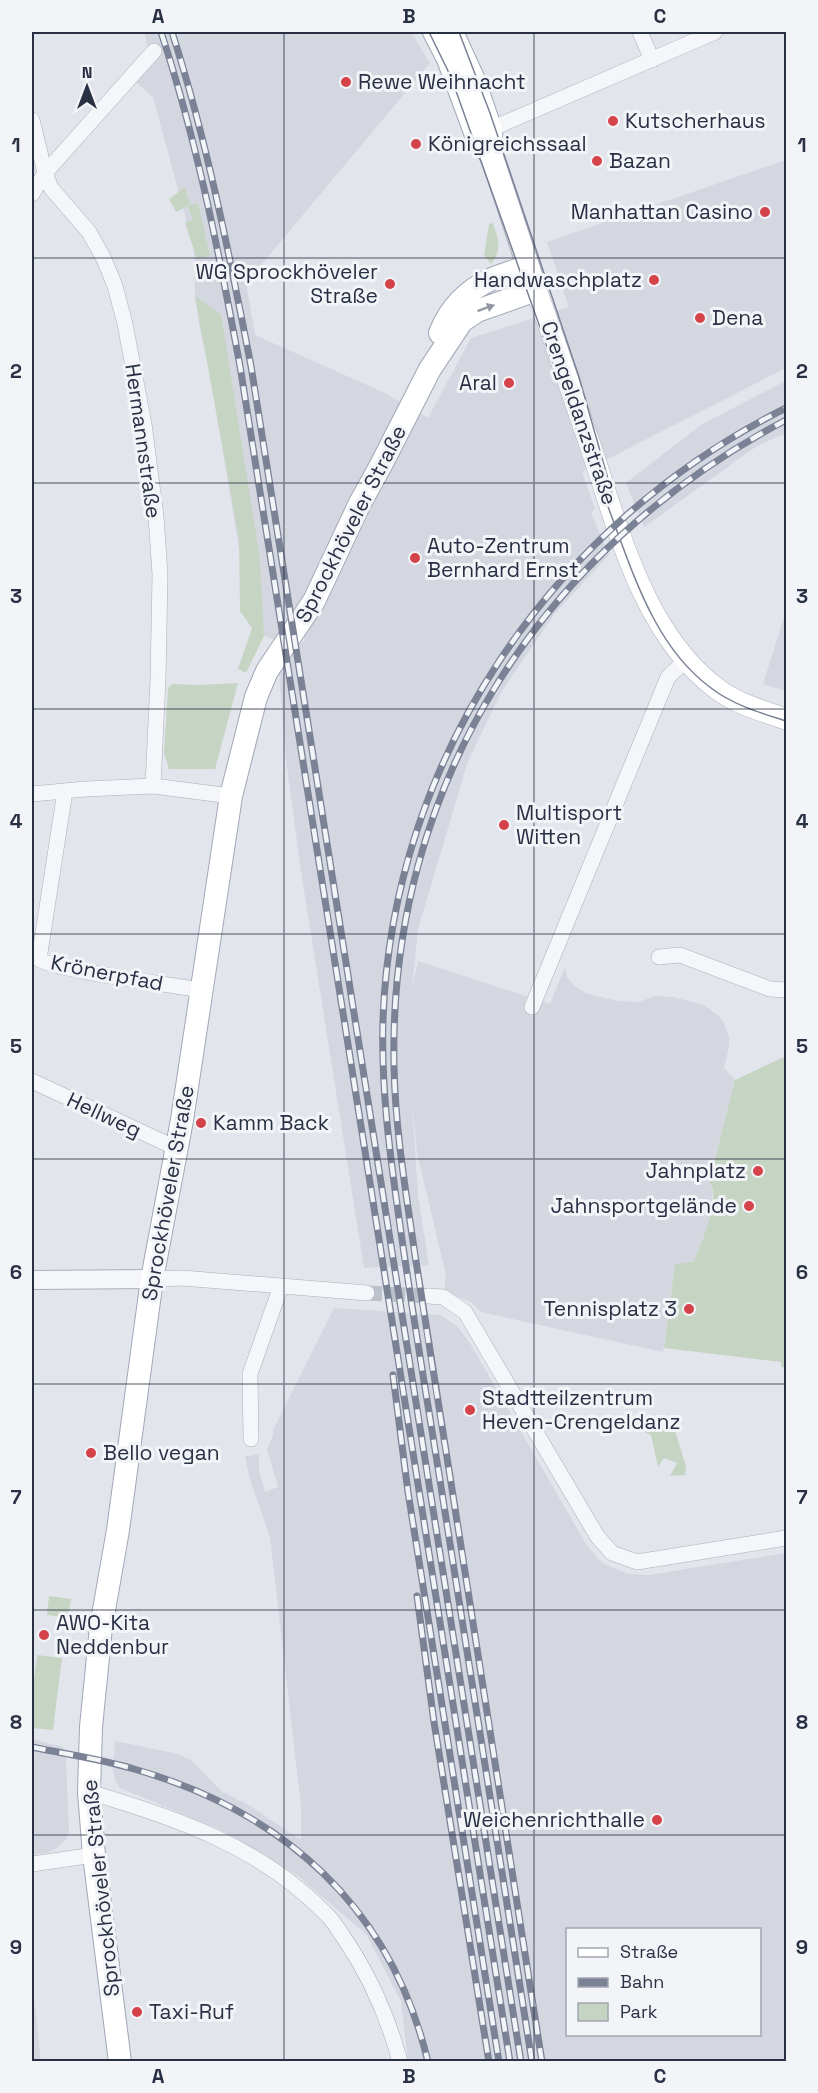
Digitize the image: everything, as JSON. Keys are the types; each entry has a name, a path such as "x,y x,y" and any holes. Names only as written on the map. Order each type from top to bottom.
{"main road":[{"name":"Crengeldanzstraße","path":"434,32 483,133 627,555 659,622 686,660 717,689 751,707 786,719"},
{"name":"Crengeldanzstraße","path":"452,32 474,80 483,133"},
{"name":"Sprockhöveler Straße","path":"430,369 437,340 456,304 465,295 492,279 528,266"},
{"name":"Sprockhöveler Straße","path":"120,2061 94,1855 89,1792 92,1727 101,1627 119,1522 152,1279 176,1148 231,796 253,705 267,671 314,601 360,503 430,369 462,321 477,311 536,290"}],"street":[{"path":"640,32 652,60"},
{"path":"483,133 716,32"},
{"path":"32,194 45,173 154,51"},
{"name":"Hermannstraße","path":"32,120 51,188 89,232 104,259 115,286 125,324 144,424 156,516 160,575 153,786"},
{"path":"532,1007 668,677 686,660"},
{"path":"32,794 153,786 231,796"},
{"name":"Krönerpfad","path":"65,791 39,958 44,963 79,970 201,990"},
{"path":"659,957 680,955 770,989 786,990"},
{"name":"Hellweg","path":"32,1081 176,1148"},
{"path":"32,1280 182,1278 367,1293"},
{"path":"251,1439 250,1374 281,1286"},
{"path":"428,1296 443,1297 465,1312 597,1536 612,1552 637,1562 786,1539"},
{"path":"89,1792 154,1811 220,1838 284,1877 329,1917 363,1966 380,2003 400,2061"},
{"path":"32,1864 94,1855"}],"shaded area":[{"path":"144,32 411,32 430,63 246,283 255,335 385,393 428,418 471,338 569,307 547,242 786,160 786,368 582,472 595,509 591,513 609,555 555,613 502,691 468,761 418,929 412,988 418,961 550,1004 565,968 567,977 574,986 588,994 618,1001 639,1002 655,996 673,997 704,1005 719,1016 724,1023 729,1038 729,1047 724,1068 735,1080 709,1181 713,1191 709,1222 702,1245 693,1262 675,1265 663,1352 481,1312 471,1302 444,1292 446,1275 417,1153 412,1101 418,1195 429,1265 364,1268 301,871 286,760 279,673 303,641 305,642 298,614 278,641 252,628 210,374 199,325 195,296 194,249 153,97 136,82 148,49"},
{"path":"786,381 786,433 757,446 644,527 626,483 702,424"},
{"path":"786,611 786,691 763,684"},
{"path":"334,1308 441,1315 458,1327 471,1345 586,1544 606,1565 629,1574 649,1575 786,1553 786,2061 408,2061 401,2001 366,1934 298,1876 219,1829 120,1788 113,1770 115,1741 178,1754 191,1760 221,1791 247,1804 301,1840 301,1806 270,1537 250,1480 245,1455 259,1454 259,1471 265,1492 278,1487 267,1450 273,1430"},
{"path":"32,1739 63,1747 66,1760 69,1832 66,1840 55,1849 32,1855"},
{"path":"32,1980 41,2061 32,2061"}],"green space":[{"path":"185,187 190,205 198,203 210,256 197,259 185,223 193,220 188,206 176,212 169,199"},
{"path":"491,223 498,240 498,250 491,264 484,256"},
{"path":"195,296 221,314 260,559 264,636 246,673 238,669 252,628 240,611 239,538"},
{"path":"238,683 215,769 169,769 164,753 168,688 172,684"},
{"name":"Jahnsportgelände","path":"786,1056 786,1368 781,1367 781,1362 664,1348 675,1264 693,1262 707,1227 713,1197 713,1189 709,1182 735,1080"},
{"path":"648,1428 674,1428 686,1466 685,1475 670,1476 677,1463 664,1458 658,1467 651,1435 645,1432"},
{"path":"49,1596 71,1599 68,1618 47,1615"},
{"path":"37,1655 62,1658 53,1730 32,1728 32,1697"}],"tunnel":[{"path":"367,1293 428,1296"}],"tram line":[{"path":"429,32 451,77 580,440 645,602 673,649 690,670 711,688 738,704 786,721"},
{"path":"459,32 490,113 579,377 614,500"}],"railway":[{"path":"161,32 196,156 240,366 510,2062"},
{"path":"172,32 207,156 251,366 521,2062"},
{"path":"532,2062 413,1310 386,1116 383,1020 393,923 417,830 453,742 500,659 558,584 626,516 702,457 786,408"},
{"path":"542,2062 402,1167 394,1066 399,963 418,865 451,772 496,686 553,607 621,536 699,473 786,420"},
{"path":"393,1375 408,1492 499,2062"},
{"path":"417,1596 434,1722 489,2062"},
{"path":"32,1747 121,1765 188,1788 238,1811 283,1840 323,1873 358,1913 388,1957 411,2007 428,2062"}],"place":[{"name":"Rewe Weihnacht","path":"346,82"},
{"name":"Kutscherhaus","path":"613,121"},
{"name":"Königreichssaal","path":"416,144"},
{"name":"Bazan","path":"597,161"},
{"name":"Manhattan Casino","path":"765,212"},
{"name":"Handwaschplatz","path":"654,280"},
{"name":"WG Sprockhöveler Straße","path":"390,284"},
{"name":"Dena","path":"700,318"},
{"name":"Aral","path":"509,383"},
{"name":"Auto-Zentrum Bernhard Ernst","path":"415,558"},
{"name":"Multisport Witten","path":"504,825"},
{"name":"Kamm Back","path":"201,1123"},
{"name":"Jahnplatz","path":"758,1171"},
{"name":"Jahnsportgelände","path":"749,1206"},
{"name":"Tennisplatz 3","path":"689,1309"},
{"name":"Stadtteilzentrum Heven-Crengeldanz","path":"470,1410"},
{"name":"Bello vegan","path":"91,1453"},
{"name":"AWO-Kita Neddenbur","path":"44,1635"},
{"name":"Weichenrichthalle","path":"657,1820"},
{"name":"Taxi-Ruf","path":"137,2012"}]}
